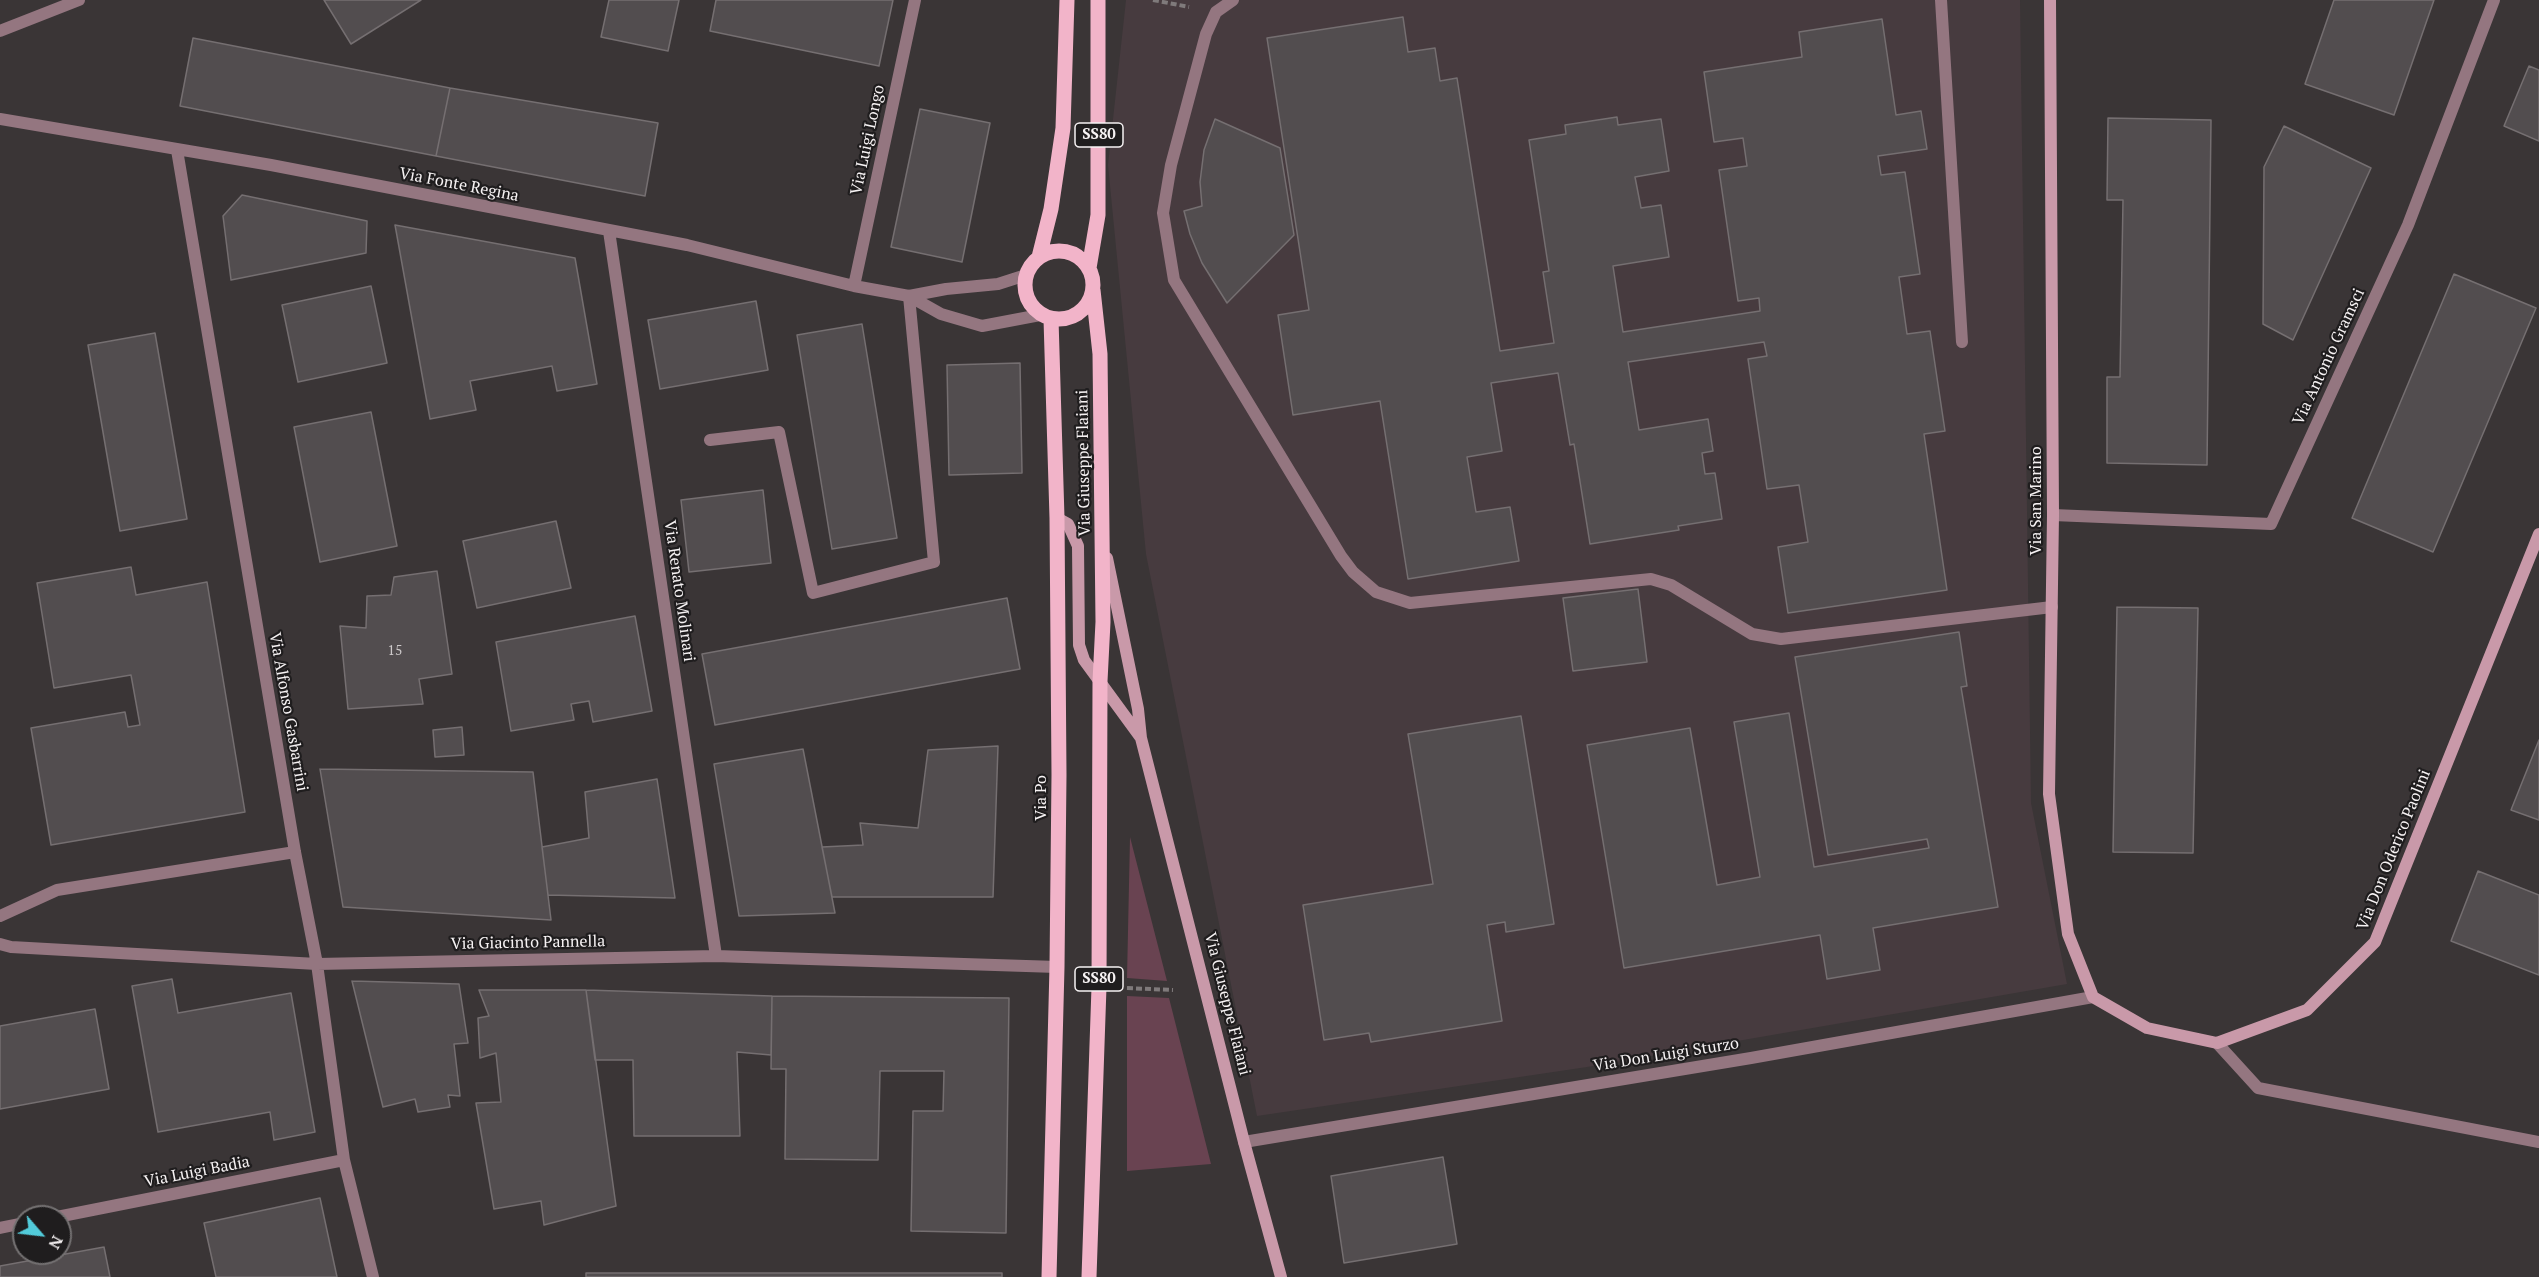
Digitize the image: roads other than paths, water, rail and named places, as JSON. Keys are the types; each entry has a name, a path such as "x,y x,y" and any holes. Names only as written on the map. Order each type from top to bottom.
{"main road":[{"name":"SS80","path":"1046,317 1027,298 1024,286 1026,275 1039,257 1051,209 1063,128 1067,0"},
{"name":"SS80","path":"1093,291 1093,279 1089,268 1098,215 1098,0"},
{"path":"1039,257 1061,250 1072,253 1089,268"},
{"path":"1046,317 1073,316 1083,310 1090,301 1093,291"},
{"name":"Via Giuseppe Flaiani","path":"1093,291 1100,354 1102,540"},
{"name":"Via Po","path":"1046,317 1057,518 1059,775 1057,967 1049,1277"},
{"name":"SS80","path":"1089,1277 1099,987 1102,540"}],"street":[{"path":"0,32 79,0"},
{"name":"Via Luigi Longo","path":"854,286 915,0"},
{"path":"1233,0 1216,12 1206,34 1174,154 1163,213 1174,280 1341,556 1353,572 1376,592 1410,603 1651,579 1671,585 1752,634 1780,639 2052,606"},
{"path":"1941,0 1962,342"},
{"name":"Via San Marino","path":"2050,0 2053,515 2049,794 2068,934 2093,997"},
{"name":"Via Antonio Gramsci","path":"2053,515 2271,524 2408,225 2494,0"},
{"name":"Via Fonte Regina","path":"0,119 271,165 687,245 854,286 909,296 941,314 982,326 1046,317"},
{"name":"Via Alfonso Gasbarrini","path":"177,150 295,852 317,964 344,1160 373,1277"},
{"name":"Via Renato Molinari","path":"609,231 716,956"},
{"name":"Via Fonte Regina","path":"909,296 946,289 998,284 1026,275"},
{"path":"710,440 779,432 813,593 934,562 909,296"},
{"name":"Via Giuseppe Flaiani","path":"1057,518 1068,524 1078,546 1079,645 1084,660 1141,738"},
{"name":"Via Don Oderico Paolini","path":"2217,1043 2307,1010 2375,942 2539,534"},
{"name":"Via Giuseppe Flaiani","path":"1102,540 1138,709 1141,738 1244,1142 1281,1277"},
{"path":"0,916 57,891 295,852"},
{"name":"Via Giacinto Pannella","path":"0,944 11,947 317,964 716,956 1057,967"},
{"path":"2093,997 2146,1028 2217,1043 2258,1088 2539,1142"},
{"name":"Via Don Luigi Sturzo","path":"1244,1142 1751,1058 2093,997"},
{"name":"Via Luigi Badia","path":"72,1214 344,1160"}]}
